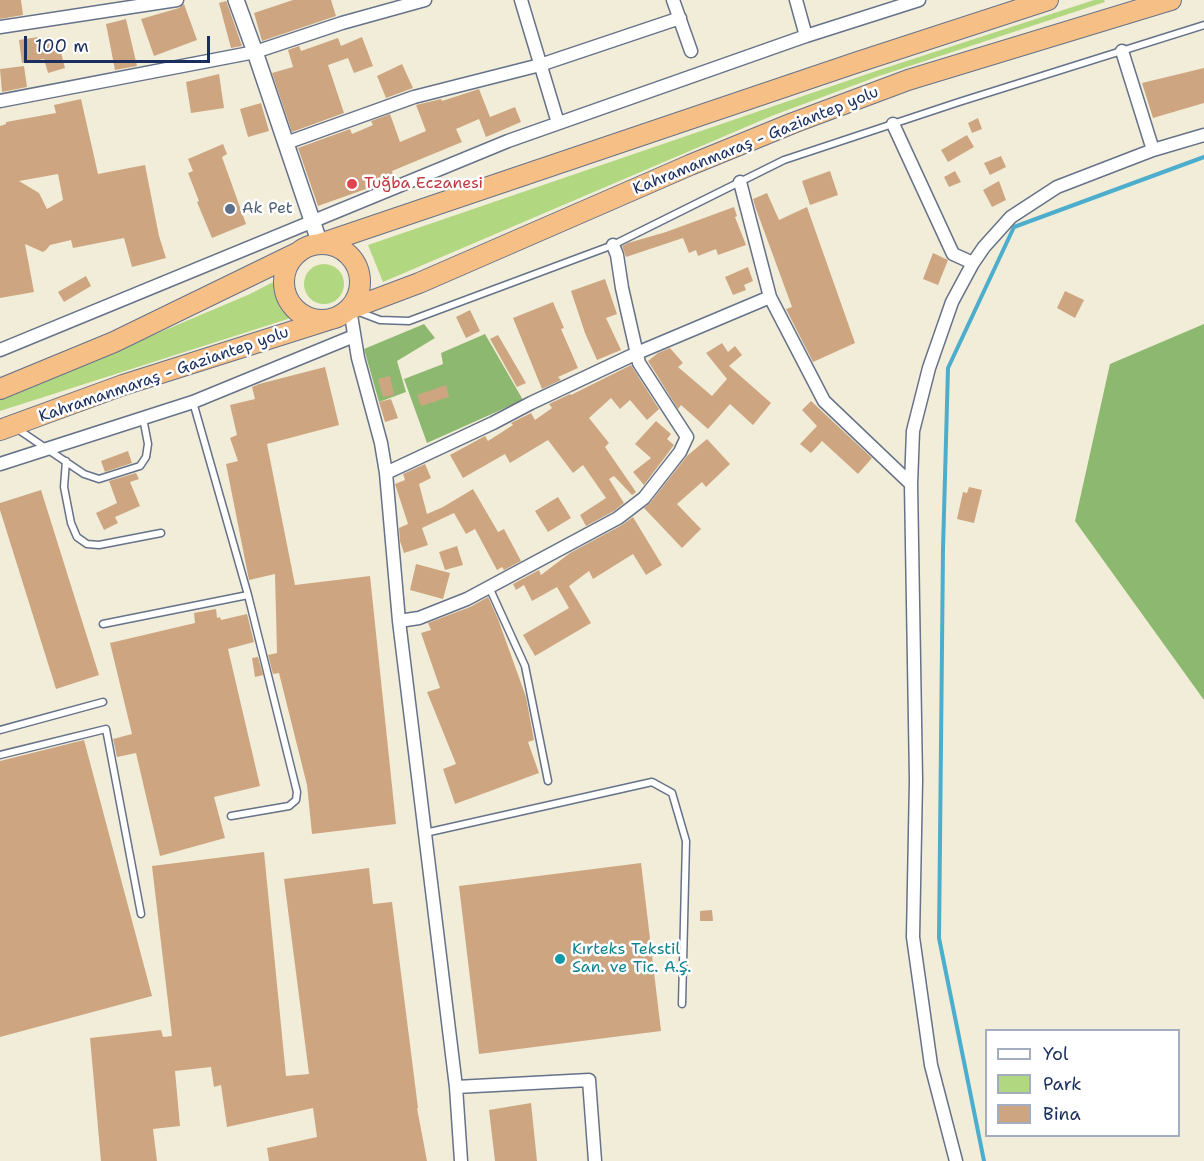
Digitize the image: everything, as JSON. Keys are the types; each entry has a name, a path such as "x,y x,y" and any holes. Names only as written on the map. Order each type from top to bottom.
{"highway":[{"name":"Kahramanmaraş - Gaziantep yolu","path":"320,244 1048,0"},
{"name":"Kahramanmaraş - Gaziantep yolu","path":"350,309 419,283 690,165 814,115 908,80 1172,0"},
{"path":"0,388 114,342 309,247 320,244 330,245 348,254 358,271 359,291 350,309 327,320 315,320 303,316 294,308 287,297 284,285 285,273 299,252"},
{"name":"Kahramanmaraş - Gaziantep yolu","path":"6,428 123,385 327,320"}],"street":[{"path":"0,27 177,0"},
{"path":"236,0 320,244"},
{"path":"0,101 255,52 407,2 425,0"},
{"path":"521,0 558,123"},
{"path":"673,0 690,51"},
{"path":"796,0 806,36"},
{"path":"0,350 508,141 806,36 919,0"},
{"path":"286,143 414,98 540,65 680,18"},
{"path":"1122,51 1154,150"},
{"path":"893,124 953,254 973,263"},
{"path":"956,1161 931,1065 912,937 916,780 911,484 913,431 929,368 952,302 984,247 1011,217 1057,187 1154,150 1204,135"},
{"path":"740,182 770,297 824,401 911,484"},
{"path":"399,621 419,618 467,599 618,518 644,498 680,452 687,437 639,363 622,288 618,255 613,245"},
{"path":"386,473 637,353 770,297"},
{"path":"350,309 358,358 381,443 386,473 399,621 456,1088 461,1161"},
{"path":"0,464 193,402 354,336"},
{"path":"456,1088 589,1080 595,1161"}],"lane":[{"path":"350,309 380,320 409,321 613,245 784,160 1204,25"},
{"path":"193,402 248,595 297,792 296,800 289,806 231,816"},
{"path":"6,428 48,449 84,474 99,479 140,466 146,457 148,444 143,418"},
{"path":"66,461 64,486 71,523 77,537 87,544 99,545 161,533"},
{"path":"489,587 525,666 548,781"},
{"path":"103,624 248,595"},
{"path":"0,730 103,702"},
{"path":"0,756 106,729 141,914"},
{"path":"425,833 652,782 672,793 686,841 682,1004"}],"green space":[{"path":"1094,0 1105,2 879,76 774,115 383,282 368,245 879,70"},
{"path":"324,264 338,270 344,284 338,298 324,304 310,298 304,284 310,270"},
{"path":"275,281 291,318 0,411 0,400 250,294"},
{"path":"424,324 435,338 397,361 406,392 379,402 364,349"},
{"path":"1204,324 1204,700 1075,521 1110,364"},
{"path":"485,334 523,400 427,443 404,379 443,364 441,353"}],"building":[{"path":"0,0 21,0 23,15 0,19"},
{"path":"293,0 331,0 336,16 262,41 254,13"},
{"path":"226,1 242,46 231,48 219,3"},
{"path":"184,4 197,40 154,56 141,19 179,8"},
{"path":"126,19 137,66 115,70 106,24"},
{"path":"38,37 39,46 58,41 65,68 48,73 44,59 22,63 19,40"},
{"path":"362,37 373,66 354,73 348,58 328,65 344,113 292,132 272,73 293,67 288,50 299,46 301,51 338,38 341,46"},
{"path":"402,64 413,88 386,98 377,76"},
{"path":"24,66 27,87 2,92 0,69"},
{"path":"1204,68 1204,103 1153,118 1142,83"},
{"path":"219,74 224,108 191,113 186,82"},
{"path":"479,89 490,117 515,107 521,122 486,137 479,119 456,129 462,142 392,171 394,179 318,206 298,148 350,129 352,134 373,125 371,121 390,114 400,142 426,131 416,105 441,99 442,101"},
{"path":"81,99 98,174 145,165 159,236 166,258 132,267 124,238 73,248 71,240 50,245 43,252 25,244 34,292 0,298 0,126 6,122 56,113 54,105","holes":["58,174 63,200 47,209 39,193 19,181"]},
{"path":"261,103 269,131 248,137 240,109"},
{"path":"978,118 982,129 972,133 968,123"},
{"path":"967,135 974,147 948,162 941,150"},
{"path":"223,144 227,154 222,157 246,224 212,238 188,173 193,171 188,159"},
{"path":"1001,156 1006,167 990,175 984,163"},
{"path":"830,171 838,195 810,205 802,181"},
{"path":"955,171 961,182 949,187 944,177"},
{"path":"999,181 1006,200 992,207 983,190"},
{"path":"767,193 779,220 807,207 855,343 813,362 786,309 792,307 753,199"},
{"path":"734,207 737,216 735,217 746,245 718,255 716,249 698,256 696,250 689,253 683,238 626,257 622,246 628,243 666,232"},
{"path":"933,253 948,260 938,285 923,279"},
{"path":"748,267 753,281 744,285 746,290 733,295 725,277"},
{"path":"86,276 91,286 64,302 58,292"},
{"path":"605,279 617,314 606,318 621,350 597,360 571,291"},
{"path":"1065,291 1084,300 1075,318 1057,308"},
{"path":"553,302 564,328 561,329 578,368 558,377 561,380 542,389 513,318"},
{"path":"470,310 480,331 466,338 456,317"},
{"path":"498,335 526,383 517,387 490,339"},
{"path":"722,343 728,352 735,346 742,355 729,366 771,403 753,425 730,404 708,429 681,405 678,409 648,361 658,353 670,348 683,363 678,367 712,396 727,379 706,353"},
{"path":"631,365 659,409 647,420 630,400 620,409 611,398 589,418 609,443 605,447 636,492 632,495 614,476 609,479 624,503 614,511 586,526 580,515 606,498 583,465 573,473 548,440 510,463 505,454 463,478 450,455 485,436 488,441 513,425 511,423 531,413 535,420 552,408 549,404"},
{"path":"325,367 339,425 267,444 295,585 370,576 396,824 312,834 307,785 279,673 273,674 268,655 277,653 275,574 249,580 226,464 238,461 230,438 237,435 230,405 255,399 252,387 259,384"},
{"path":"390,376 394,395 383,397 378,379"},
{"path":"446,385 449,397 421,406 417,395"},
{"path":"391,399 398,418 385,422 379,402"},
{"path":"811,401 872,458 858,474 822,441 811,453 800,444 817,426 802,410"},
{"path":"656,421 671,434 667,439 674,445 644,485 633,472 651,458 635,444"},
{"path":"707,439 730,464 706,487 702,482 677,504 701,529 682,548 644,508 687,456"},
{"path":"128,451 132,463 105,472 101,461"},
{"path":"425,464 431,478 419,484 427,514 473,489 498,532 504,529 521,561 504,570 502,567 497,570 475,529 466,534 454,513 422,528 428,545 404,553 399,528 408,524 395,484 405,480 403,474"},
{"path":"136,473 139,479 130,482 140,506 115,517 118,523 104,530 96,513 117,503 109,481"},
{"path":"969,487 982,490 974,523 957,519 963,492 967,493"},
{"path":"41,490 99,675 56,689 0,510 0,503"},
{"path":"558,497 571,518 548,532 535,511"},
{"path":"633,517 662,565 646,575 633,554 593,579 589,571 569,586 591,623 535,656 523,635 569,608 557,587 532,601 524,585 516,590 513,584 539,570 541,575 570,553"},
{"path":"457,546 463,565 445,570 439,552"},
{"path":"416,564 450,573 443,599 410,590"},
{"path":"488,597 526,697 534,740 528,742 539,773 455,804 443,769 456,764 427,692 440,688 421,633 431,630 428,623 470,607"},
{"path":"216,609 217,618 220,617 221,620 247,614 254,642 228,649 260,786 214,797 225,838 160,856 136,753 117,757 113,739 132,734 110,643 195,623 194,613"},
{"path":"258,657 263,675 255,677 252,658"},
{"path":"84,740 152,996 0,1037 0,761"},
{"path":"264,852 286,1076 309,1074 284,879 369,868 373,904 392,902 417,1108 427,1161 269,1161 267,1148 317,1137 313,1108 227,1127 221,1085 214,1087 211,1067 175,1071 180,1126 153,1129 157,1161 101,1161 90,1038 161,1030 163,1037 172,1036 152,866"},
{"name":"Kırteks Tekstil San. ve Tic. A.Ş.","path":"641,863 661,1031 479,1054 459,886"},
{"path":"712,910 713,921 700,921 700,911"},
{"path":"531,1103 537,1161 495,1161 489,1110"}],"waterway":[{"path":"984,1161 939,938 943,549 948,368 1014,227 1204,157"}],"place":[{"name":"Tuğba Eczanesi","path":"352,184"},
{"name":"Ak Pet","path":"230,209"},
{"name":"Kırteks Tekstil San. ve Tic. A.Ş.","path":"560,959"}]}
